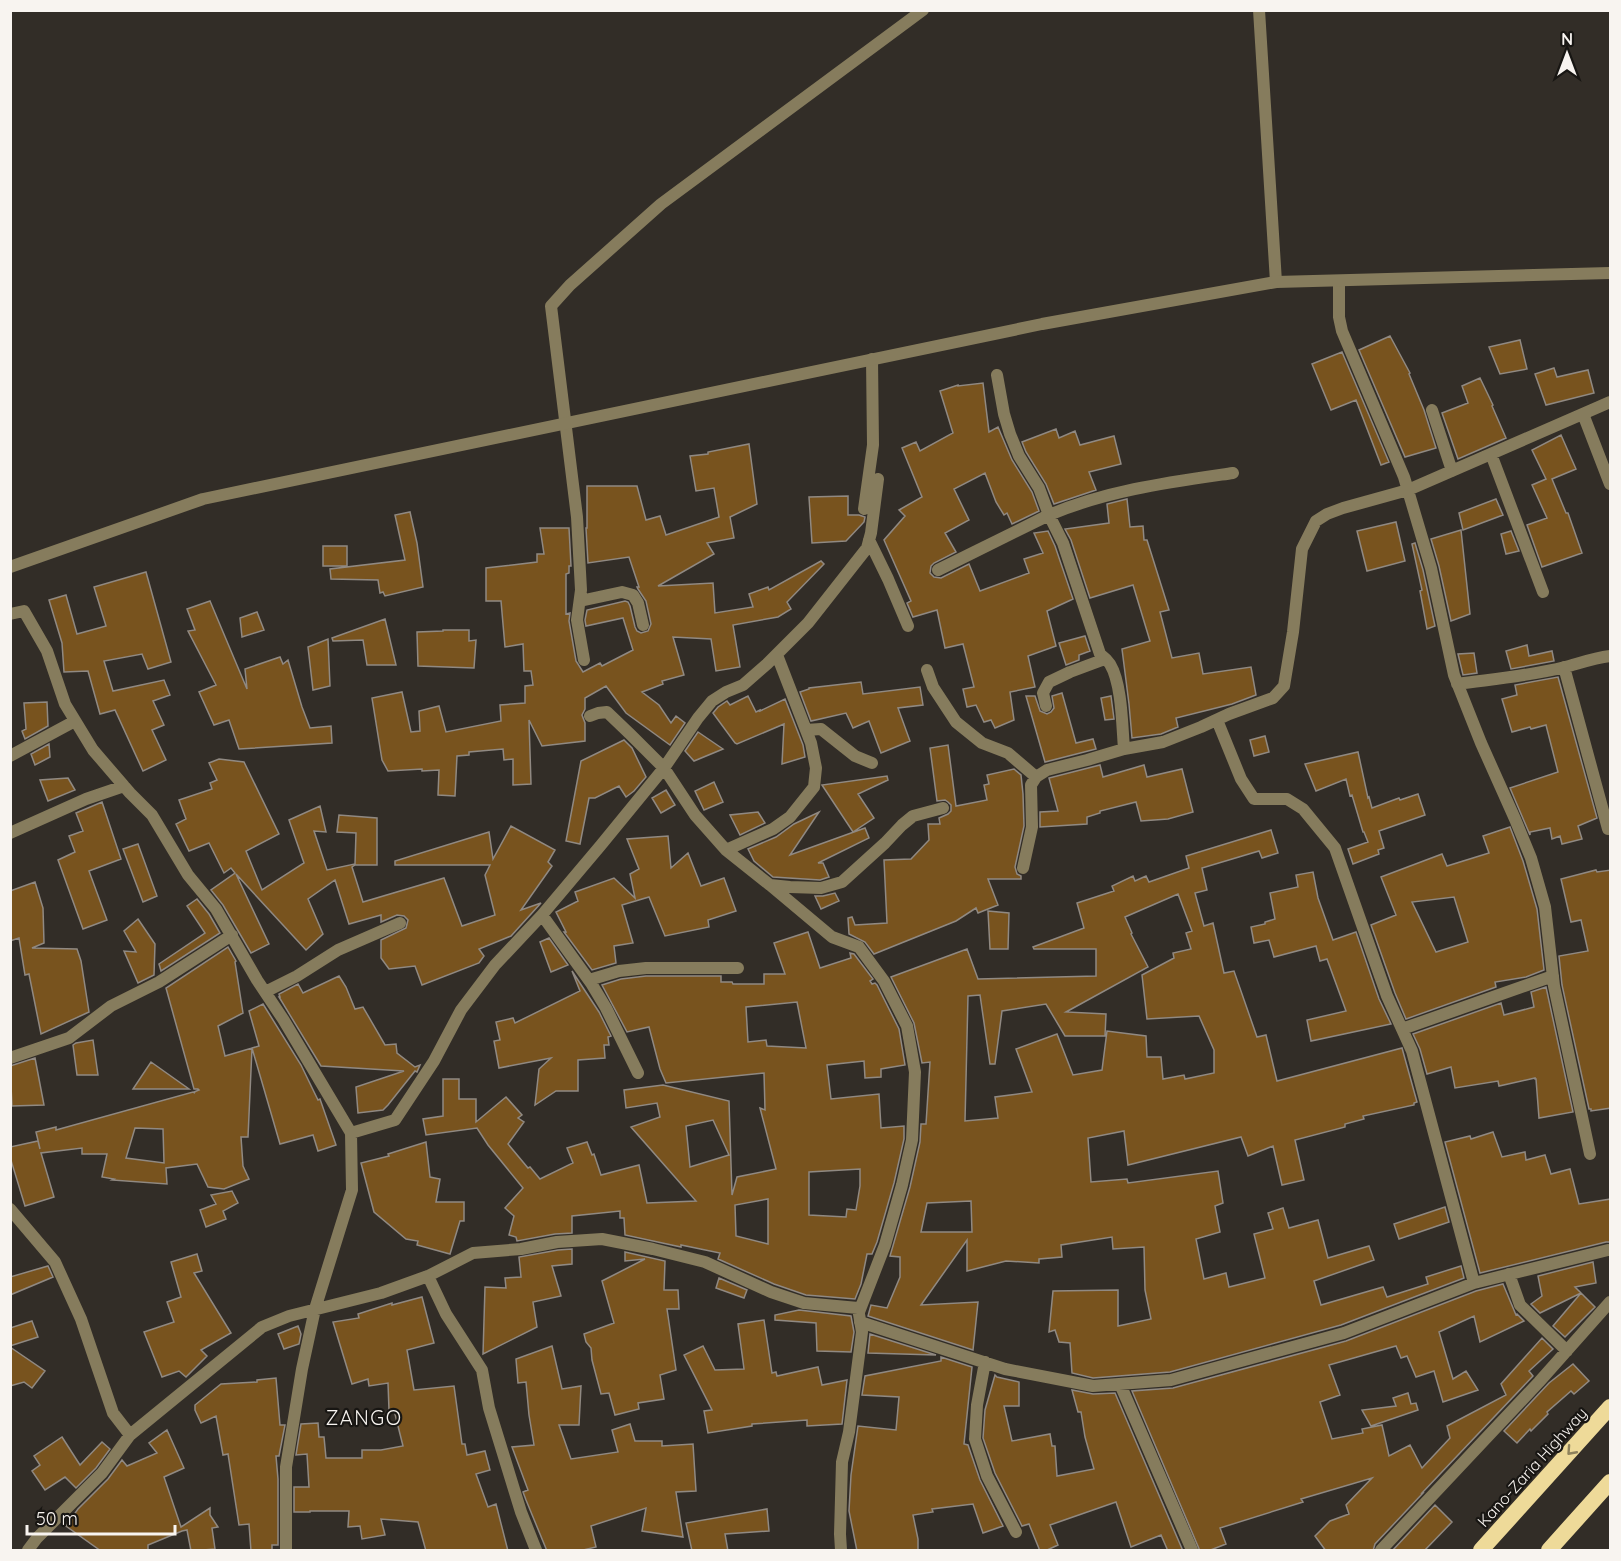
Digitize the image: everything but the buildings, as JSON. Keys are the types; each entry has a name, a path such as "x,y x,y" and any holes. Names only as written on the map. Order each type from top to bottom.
{"highway":[{"name":"Kano-Zaria Highway","path":"1481,1551 1611,1407"},
{"path":"1549,1551 1611,1482"}],"street":[{"path":"584,660 578,620 581,590 576,517 551,306 570,285 661,204 923,10"},
{"path":"1259,10 1276,282"},
{"path":"10,567 203,499 1041,324 1276,282 1611,273"},
{"path":"1339,281 1339,317 1342,331 1404,477 1431,568 1454,675 1531,858 1545,907 1554,986 1590,1154"},
{"path":"864,509 873,445 872,359"},
{"path":"997,375 1010,434 1019,456 1039,488 1063,543 1100,654 1109,663 1116,677 1124,749"},
{"path":"1023,868 1032,827 1031,785 1036,777 1047,770 1124,749 1163,742 1273,698 1284,686 1293,633 1302,549 1316,521 1342,508 1408,490 1611,402"},
{"path":"1432,410 1452,471"},
{"path":"1583,414 1611,484"},
{"path":"1491,454 1543,592"},
{"path":"938,570 1071,506 1127,490 1233,473"},
{"path":"351,1132 395,1120 434,1061 461,1010 495,965 542,915 664,768 712,701 743,685 808,623 867,548 878,479"},
{"path":"869,540 908,626"},
{"path":"580,600 622,592 633,595 638,603 643,625"},
{"path":"10,614 24,611 47,651 65,704 75,722 93,750 152,815 189,875 216,909 351,1132 352,1190 315,1309 302,1369 286,1467 286,1551"},
{"path":"726,850 773,829 790,817 814,787 816,768 811,743 777,655"},
{"path":"1457,684 1506,678 1611,656"},
{"path":"1046,706 1043,693 1049,682 1106,659"},
{"path":"1564,667 1608,829"},
{"path":"927,670 933,687 956,722 982,743 1008,753 1036,777"},
{"path":"591,716 607,712 664,768 695,815 726,850 832,937 859,947 884,981 907,1026 915,1072 912,1140 885,1245 860,1317"},
{"path":"1216,720 1240,779 1254,799 1287,799 1303,809 1335,848 1368,946 1412,1052 1474,1282"},
{"path":"10,756 75,722"},
{"path":"806,730 821,729 855,756 872,763"},
{"path":"10,833 86,799 124,786"},
{"path":"770,885 821,888 842,882 913,816 943,808"},
{"path":"542,915 589,980 606,1008 638,1072"},
{"path":"266,992 338,950 400,923"},
{"path":"10,1058 69,1038 111,1006 159,982 232,935"},
{"path":"589,980 619,971 646,968 738,968"},
{"path":"1402,1029 1553,976"},
{"path":"10,1209 55,1262 81,1319 114,1413 130,1435"},
{"path":"28,1551 37,1538 102,1473 130,1435 262,1327 288,1316 381,1293 428,1276 473,1253 521,1249 557,1242 602,1239 705,1262 771,1292 804,1303 858,1308 862,1332 849,1432 842,1462 841,1551"},
{"path":"860,1317 1005,1369 1093,1386 1171,1380 1344,1333 1474,1282 1608,1250"},
{"path":"1509,1274 1520,1305 1567,1351"},
{"path":"428,1276 446,1314 482,1370 489,1408 521,1512 537,1551"},
{"path":"1380,1551 1611,1302"},
{"path":"985,1362 976,1405 975,1439 987,1476 1016,1532"},
{"path":"1120,1384 1192,1551"}],"district":[{"name":"ZANGO","path":"364,1417"}]}
